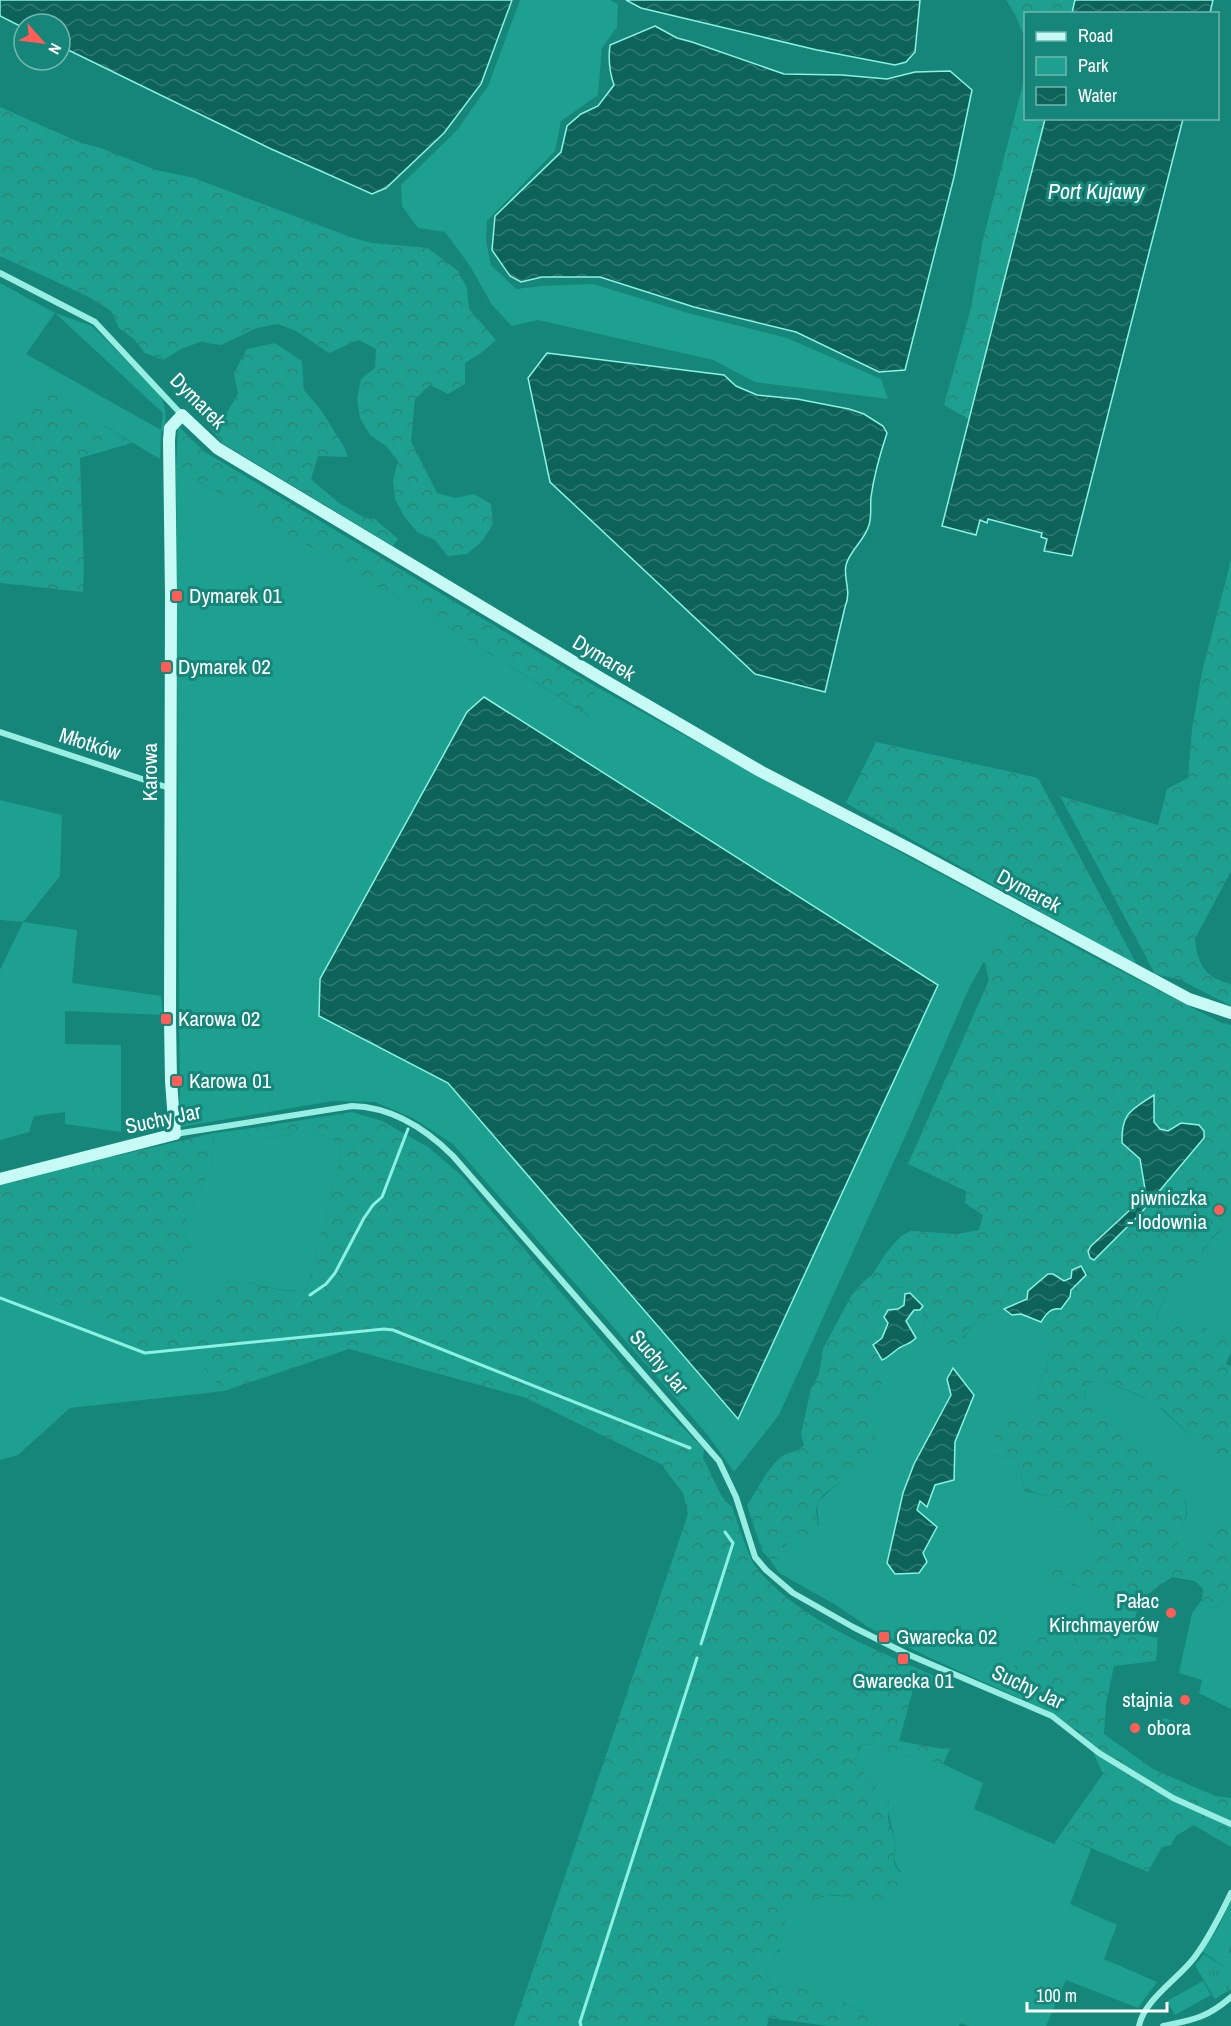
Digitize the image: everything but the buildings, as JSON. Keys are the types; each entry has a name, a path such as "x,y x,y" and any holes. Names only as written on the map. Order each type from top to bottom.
{"street":[{"name":"Dymarek","path":"0,273 95,322 182,415 217,448 622,691 750,765 1189,999 1231,1013"},
{"name":"Karowa","path":"175,1134 170,1020 169,440 171,426 182,415"},
{"name":"Młotków","path":"0,732 169,788"},
{"name":"Suchy Jar","path":"0,1179 175,1134 352,1106 378,1109 422,1130 453,1156 719,1461 736,1497 755,1557 778,1581 793,1593 853,1627 907,1654 1052,1716 1099,1754 1173,1798 1231,1824"},
{"path":"1139,2026 1149,2005 1193,1959 1206,1941 1231,1893"},
{"path":"1163,2026 1190,2021 1209,2014 1231,1996"}],"green space":[{"path":"520,0 610,0 618,4 617,27 602,48 598,95 561,121 555,151 487,221 486,241 491,265 516,289 593,284 688,313 787,338 881,379 888,399 755,382 713,360 538,320 512,326 492,305 470,266 445,232 418,228 402,206 401,185 457,130 488,86"},
{"path":"1006,0 1075,0 1072,12 1024,12 1024,36"},
{"path":"1024,80 1024,120 1045,120 969,419 944,405 971,308 983,239"},
{"path":"0,107 81,143 101,148 156,170 194,178 353,238 372,243 428,248 458,271 467,288 469,309 496,340 465,363 465,384 448,394 430,385 415,399 411,441 437,493 455,498 474,494 491,504 493,524 482,541 467,554 448,556 435,540 417,532 404,516 395,499 393,480 398,461 386,446 370,435 360,418 357,399 361,379 375,368 376,349 359,340 329,353 296,331 278,324 257,328 221,345 200,342 181,349 163,360 145,353 134,339 119,328 111,311 87,296 0,256"},
{"path":"0,283 55,313 92,326 157,391 165,410 165,431 161,431 160,459 38,386 17,422 0,439","holes":["55,313 163,413 161,430 26,354"]},
{"path":"275,343 302,361 304,390 321,410 348,457 318,456 311,479 339,503 365,518 375,519 398,539 393,546 222,443 205,421 214,414 224,417 238,394 234,373 247,349"},
{"path":"38,385 132,443 80,458 83,592 0,583 0,439 17,422"},
{"path":"178,426 205,452 595,686 590,716 451,629 176,468"},
{"path":"176,468 451,629 589,716 595,686 1012,912 969,988 908,1130 779,1415 734,1472 707,1434 453,1144 413,1118 375,1102 333,1101 180,1127","holes":["484,697 938,985 738,1418 448,1083"]},
{"path":"1231,560 1231,871 1195,939 1198,956 1204,969 1215,978 1231,984 1231,1006 1181,980 1155,974 1060,796 1158,825 1167,789 1188,778 1192,729 1202,672"},
{"path":"876,742 1038,778 1137,965 846,803"},
{"path":"0,800 62,815 60,876 23,922 0,920"},
{"path":"1012,912 1082,951 1222,1023 1231,1025 1231,1227 1223,1229 1213,1237 1194,1268 1165,1299 1156,1322 1165,1328 1178,1316 1184,1317 1231,1342 1231,1352 1226,1364 1231,1366 1231,1461 1197,1442 1163,1409 1144,1397 1102,1380 1092,1382 1084,1391 1086,1402 1102,1414 1120,1435 1170,1477 1183,1496 1186,1512 1177,1547 1187,1553 1195,1554 1202,1551 1231,1521 1231,1597 1225,1599 1215,1609 1202,1600 1203,1589 1195,1581 1172,1577 1142,1598 1137,1612 1090,1590 1051,1578 1054,1566 1080,1567 1084,1552 1095,1548 1085,1529 1090,1515 1069,1506 1057,1507 1048,1496 1025,1490 1017,1458 992,1455 997,1413 1038,1427 1034,1408 1035,1399 1048,1359 1050,1330 1054,1319 1072,1291 1072,1276 980,1319 954,1345 942,1344 923,1331 924,1308 921,1296 904,1288 886,1290 873,1321 873,1333 887,1345 893,1354 881,1387 863,1406 876,1440 866,1464 857,1473 826,1492 822,1497 816,1508 817,1530 808,1541 794,1529 788,1533 787,1549 780,1560 768,1557 762,1551 747,1505 775,1463 804,1445 801,1434 811,1389 819,1374 823,1349 851,1296 872,1275 886,1253 901,1236 911,1231 957,1234 979,1230 983,1215 965,1203 966,1191 908,1164 989,980 984,961"},
{"path":"23,922 77,930 72,983 161,996 163,1015 65,1011 65,1044 121,1045 121,1132 65,1124 65,1112 34,1116 29,1132 0,1140 0,970"},
{"path":"352,1112 382,1121 428,1147 461,1175 635,1379 704,1449 703,1458 720,1493 732,1507 753,1563 773,1586 794,1603 840,1632 937,1677 932,1687 914,1686 899,1741 942,1749 951,1747 943,1764 862,1744 854,1762 887,1798 891,1807 888,1818 895,1842 894,1862 904,1886 901,1894 894,1901 886,1904 836,1895 827,1895 808,1903 787,1917 784,1925 786,1943 764,1964 769,1983 777,1988 787,1985 836,1998 869,2015 877,2026 829,2026 769,2018 767,2026 514,2026 688,1514 683,1493 661,1464 526,1398 349,1349 224,1391 186,1347 143,1353 130,1347 98,1319 73,1307 32,1298 0,1282 0,1183 214,1133 212,1166 181,1229 191,1246 177,1290 213,1308 231,1275 267,1288 305,1291 314,1265 340,1163 339,1142 313,1131 302,1130 261,1139 250,1138 246,1129"},
{"path":"246,1129 250,1138 261,1139 292,1134 302,1129 313,1131 339,1142 340,1163 314,1265 305,1291 267,1287 231,1275 213,1308 177,1290 191,1246 181,1229 212,1166 214,1133"},
{"path":"1226,1227 1231,1227 1231,1342 1184,1317 1173,1320 1165,1328 1160,1326 1156,1322 1167,1296 1194,1267 1211,1240"},
{"path":"1072,1276 1073,1290 1053,1322 1046,1368 1035,1399 1039,1427 992,1455 1017,1458 1025,1491 1048,1496 1057,1507 1069,1506 1090,1515 1086,1529 1095,1548 1081,1567 1051,1578 1090,1590 1137,1612 1131,1632 1083,1627 1063,1656 1027,1688 1039,1696 1046,1710 868,1627 836,1605 779,1573 768,1557 780,1560 786,1549 788,1533 794,1529 800,1536 819,1525 817,1507 819,1501 831,1489 856,1473 876,1439 864,1417 863,1406 881,1387 887,1345 873,1333 873,1321 886,1290 904,1288 921,1296 924,1308 923,1331 964,1338 980,1319","holes":["954,1368 974,1395 955,1442 954,1480 935,1485 927,1507 920,1500 917,1510 937,1527 923,1553 887,1563 903,1493 914,1464 951,1395 947,1379"]},
{"path":"0,1282 32,1298 73,1307 98,1319 130,1347 143,1353 186,1347 224,1391 70,1408 18,1455 0,1460"},
{"path":"1102,1380 1154,1402 1197,1442 1231,1461 1231,1521 1202,1551 1195,1554 1187,1553 1177,1547 1178,1535 1187,1515 1186,1503 1174,1483 1120,1436 1105,1417 1086,1402 1084,1390 1092,1382"},
{"path":"1231,1597 1231,1709 1199,1693 1202,1680 1179,1673 1192,1613 1202,1600 1215,1609 1225,1599"},
{"path":"1042,1624 1052,1626 1063,1655 1083,1626 1103,1630 1112,1628 1158,1638 1156,1661 1114,1666 1106,1704 1104,1734 1153,1769 1215,1796 1231,1798 1231,1847 1194,1825 1176,1836 1171,1845 1162,1847 1148,1872 1060,1835 1103,1774 1091,1747 1079,1731 1052,1717 1046,1710 1043,1700 1013,1672 1020,1645"},
{"path":"1163,1718 1185,1724 1181,1737 1159,1730"},
{"path":"862,1744 943,1764 983,1783 974,1809 1054,1844 1060,1835 1091,1849 1070,1904 1117,1925 1104,1959 1157,1982 1138,2008 1066,1980 1046,2026 969,2026 960,2023 959,2026 877,2026 869,2015 836,1998 787,1985 777,1988 769,1983 764,1964 770,1956 780,1951 783,1923 789,1914 827,1895 848,1897 901,1872 894,1860 895,1841 887,1798 854,1762"},
{"path":"1231,1900 1229,1952 1231,1953 1231,1972 1202,1951 1218,1928"},
{"path":"1204,1954 1231,1972 1231,1989 1215,1999 1195,1965"},
{"path":"1203,1981 1211,1995 1175,2015 1167,2001"}],"water":[{"path":"0,0 512,0 481,84 444,133 386,188 372,194 269,148 72,52 72,12 12,12 12,22 0,16"},
{"path":"626,0 920,0 915,52 906,62 895,65 817,50 641,8"},
{"path":"1075,0 1213,0 1210,12 1072,12"},
{"path":"655,26 677,38 784,74 842,75 887,79 915,72 950,71 972,90 954,177 905,370 879,372 796,332 694,307 600,277 542,277 521,282 510,276 492,250 495,216 561,152 567,126 581,114 598,106 614,85 609,65 610,45"},
{"name":"Port Kujawy","path":"1045,120 1183,120 1072,556 1044,551 1047,539 1041,537 1042,533 988,519 987,523 980,520 976,535 942,526"},
{"path":"547,353 724,375 736,386 757,395 797,399 849,409 864,414 883,426 887,433 874,481 870,522 846,565 847,601 825,692 755,674 550,482 528,378"},
{"path":"484,697 938,985 738,1419 448,1083 319,1016 320,979 467,712"},
{"path":"1154,1095 1154,1122 1160,1129 1168,1131 1181,1123 1199,1125 1204,1131 1204,1138 1140,1214 1094,1260 1090,1258 1088,1251 1091,1246 1144,1197 1145,1189 1140,1159 1122,1143 1122,1133 1129,1113"},
{"path":"1081,1266 1086,1275 1071,1290 1070,1297 1061,1309 1052,1310 1041,1322 1021,1314 1012,1315 1004,1309 1027,1299 1028,1291 1048,1274 1053,1274 1064,1281 1071,1278 1072,1270"},
{"path":"910,1293 923,1306 920,1310 914,1310 906,1321 916,1338 882,1360 873,1345 882,1338 888,1323 884,1317 888,1310 898,1309 904,1305 905,1294"},
{"path":"953,1368 974,1395 955,1442 954,1480 935,1485 927,1507 920,1501 917,1510 937,1527 923,1553 927,1562 919,1573 895,1574 887,1563 903,1493 914,1464 951,1395 947,1379"}],"waterway":[{"path":"310,1295 326,1284 335,1273 364,1218 382,1197 408,1129"},
{"path":"0,1298 145,1353 384,1329 393,1330 690,1448"},
{"path":"701,1644 733,1543 725,1532"},
{"path":"581,2026 580,2022 697,1658"}],"place":[{"name":"Dymarek 01","path":"177,596"},
{"name":"Dymarek 02","path":"166,667"},
{"name":"Karowa 02","path":"166,1019"},
{"name":"Karowa 01","path":"177,1081"},
{"name":"piwniczka - lodownia","path":"1219,1210"},
{"name":"Pałac Kirchmayerów","path":"1171,1613"},
{"name":"Gwarecka 02","path":"884,1637"},
{"name":"Gwarecka 01","path":"903,1659"},
{"name":"stajnia","path":"1185,1700"},
{"name":"obora","path":"1135,1728"}]}
